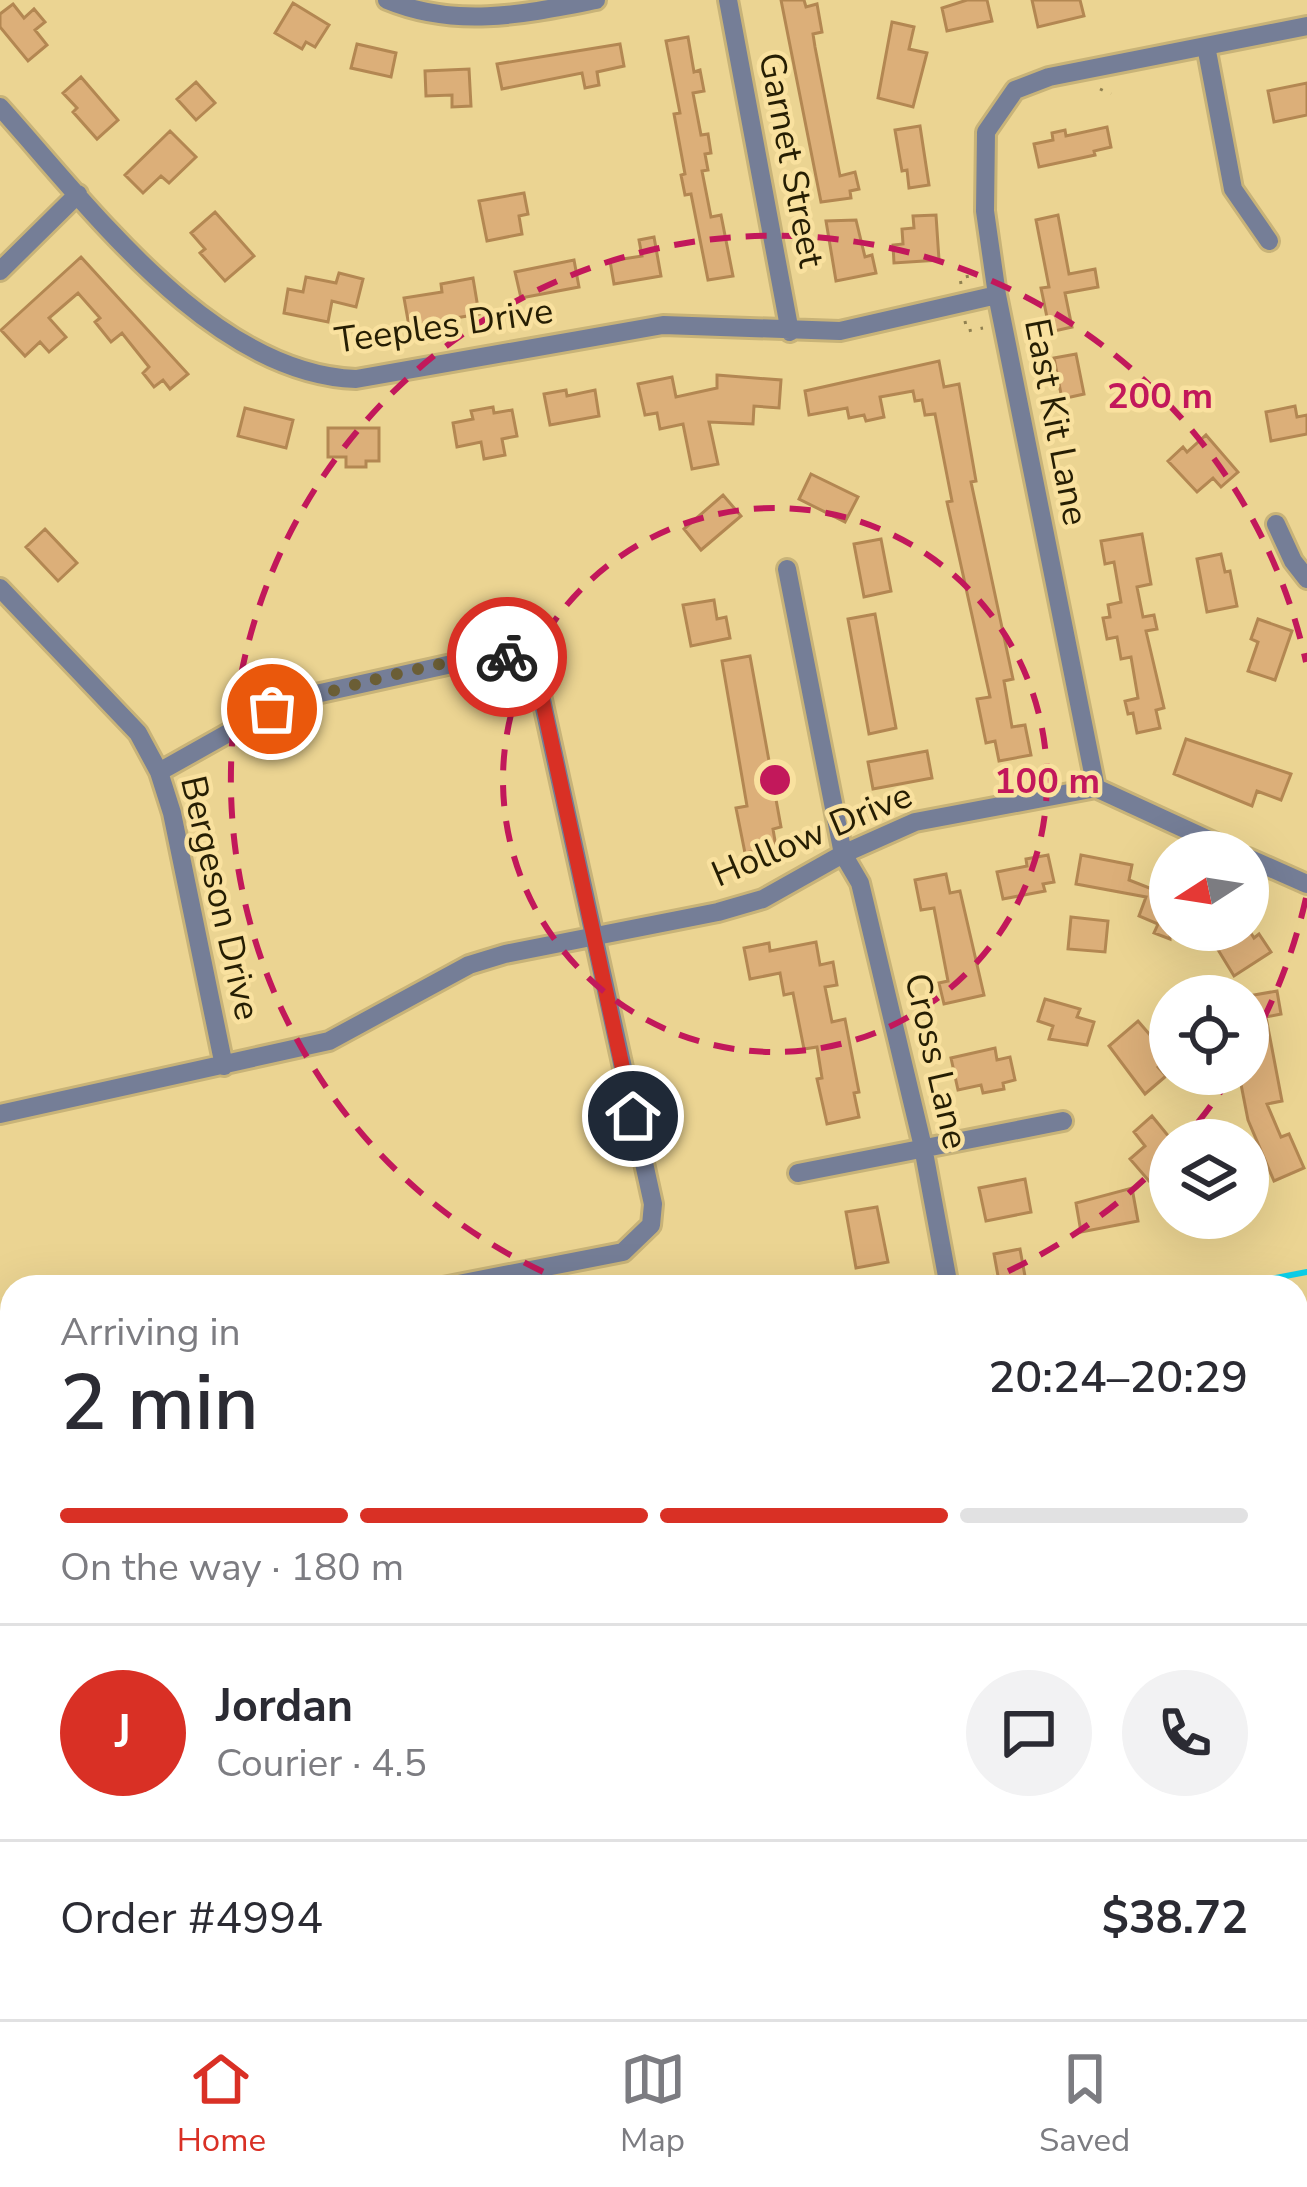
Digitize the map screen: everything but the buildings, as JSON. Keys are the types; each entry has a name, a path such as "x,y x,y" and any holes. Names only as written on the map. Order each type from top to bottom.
{"street":[{"path":"387,0 419,14 463,18 512,17 596,0"},
{"name":"Garnet Street","path":"728,0 790,332"},
{"path":"1268,241 1233,189 1206,46 1307,26"},
{"name":"East Kit Lane","path":"1096,788 997,295 985,211 986,132 1015,91 1049,77 1206,46"},
{"name":"Teeples Drive","path":"0,107 171,292 227,334 277,362 322,378 356,379 663,325 840,331 997,295"},
{"path":"0,271 78,194"},
{"path":"1276,524 1307,579"},
{"name":"Cross Lane","path":"787,569 843,854 860,881 923,1147 947,1275"},
{"name":"Bergeson Drive","path":"0,588 138,733 159,772 172,813 224,1066"},
{"path":"159,772 272,709 316,694 496,654 517,659 531,670 541,694 653,1204 651,1225 623,1252 505,1275"},
{"path":"1096,788 1189,831"},
{"name":"Hollow Drive","path":"0,1114 329,1041 469,965 763,899 843,854 915,822 1096,788"},
{"path":"1269,869 1306,888"},
{"path":"798,1173 1063,1121"}],"path":[{"path":"1100,89 1111,94"},
{"path":"962,291 960,278 976,274"},
{"path":"964,316 967,331 985,328"}],"waterway":[{"path":"1291,1275 1307,1272"}],"way so far":[{"path":"272,709 316,694 453,663 496,654 507,657"}],"route":[{"path":"507,657 531,670 541,694 633,1116"}]}
